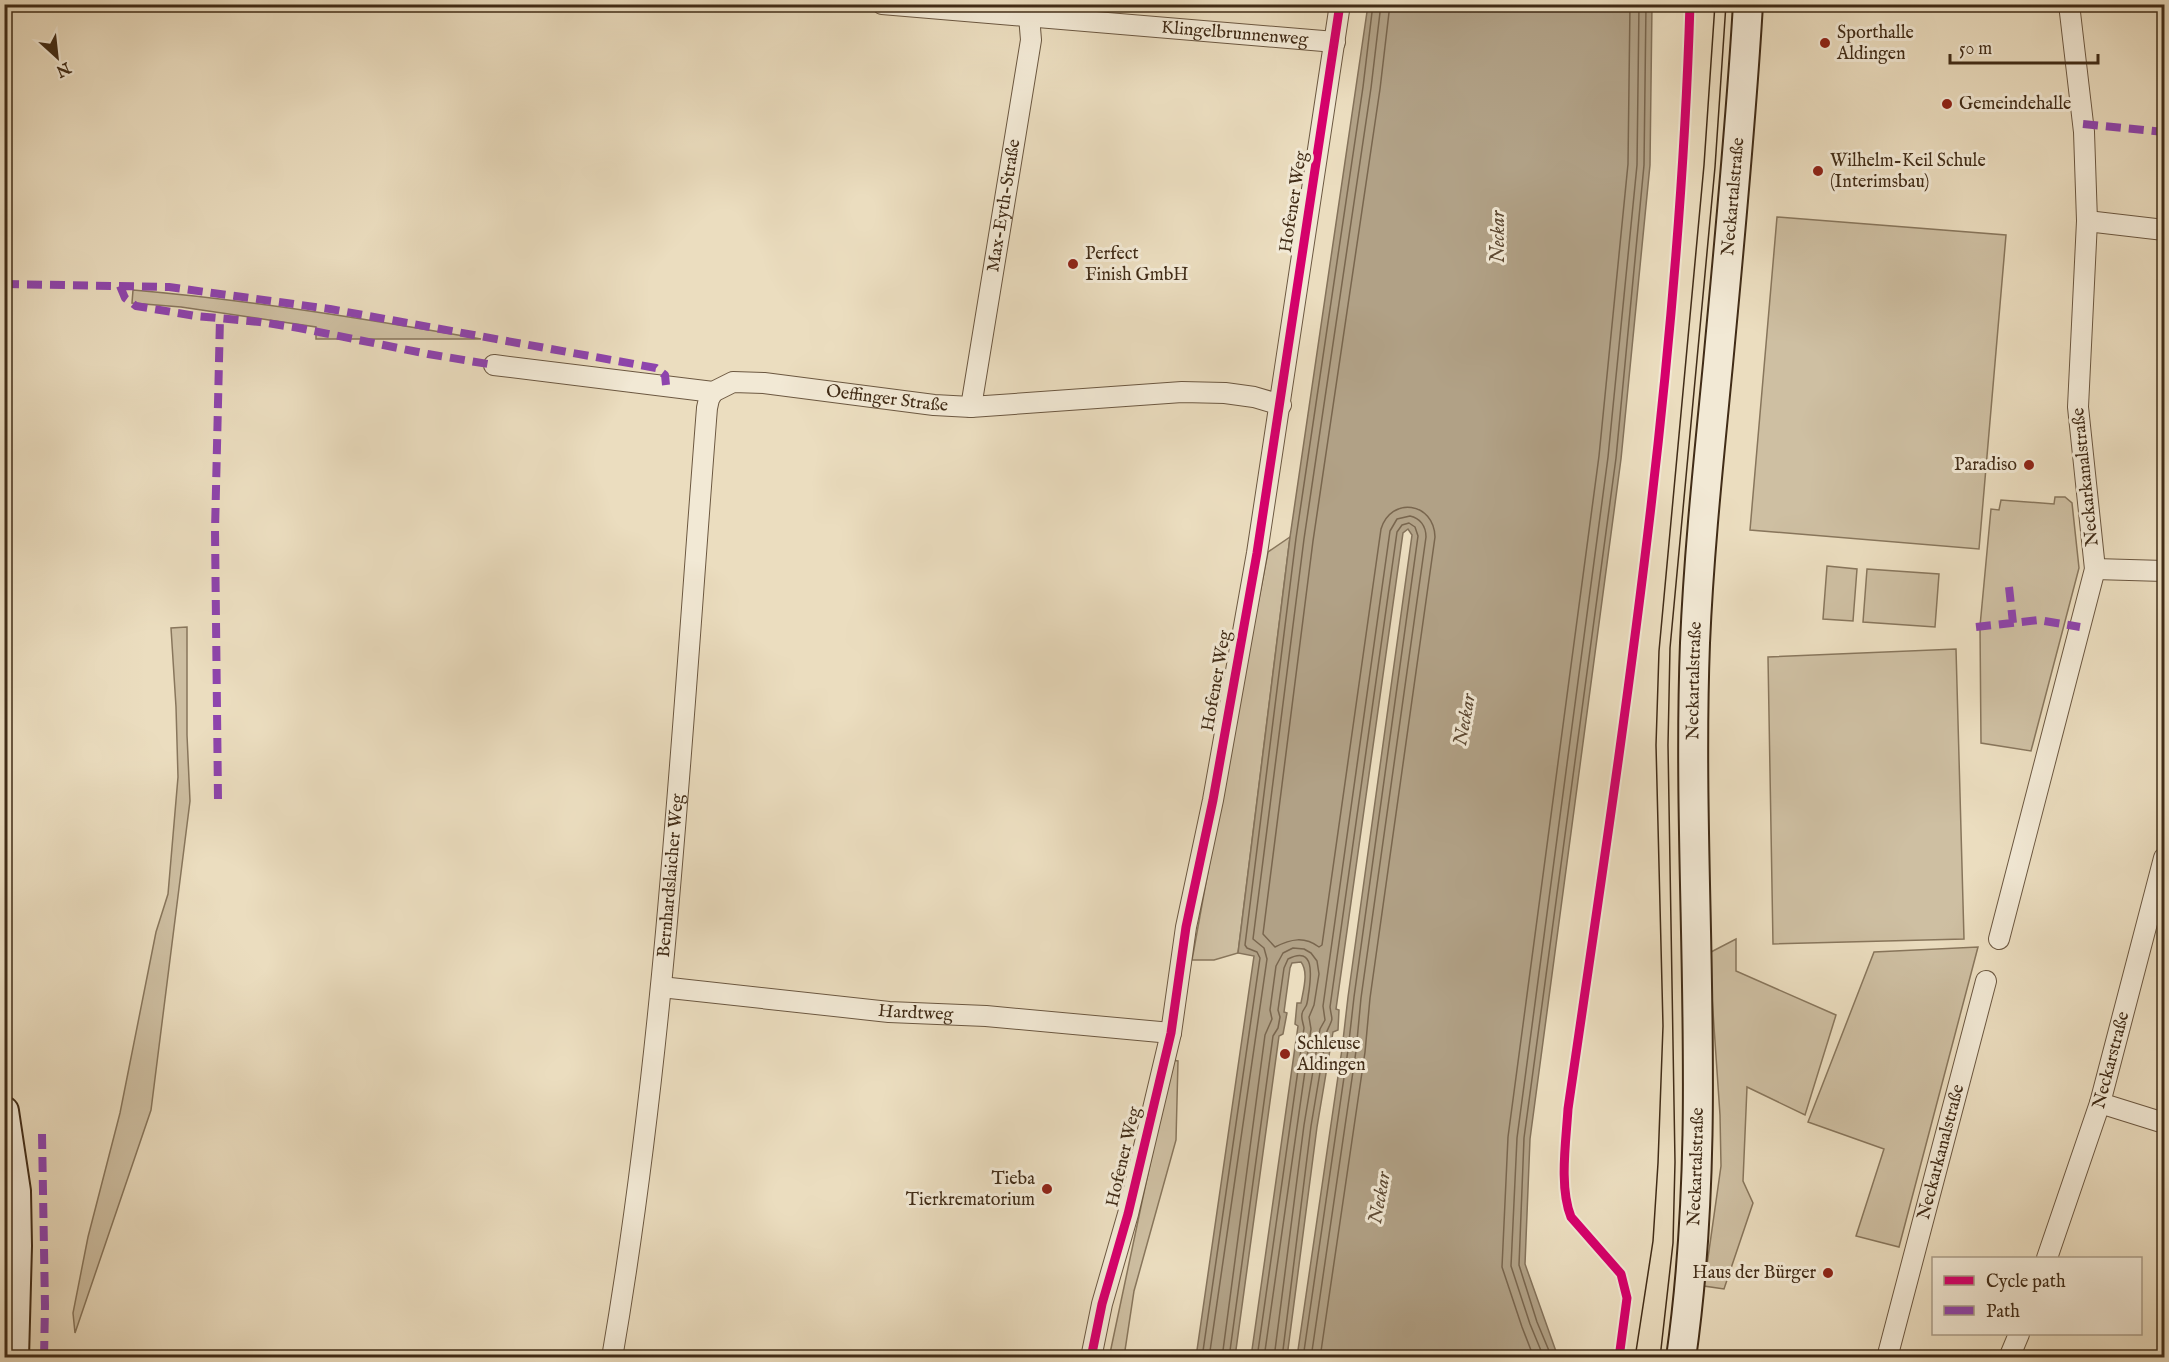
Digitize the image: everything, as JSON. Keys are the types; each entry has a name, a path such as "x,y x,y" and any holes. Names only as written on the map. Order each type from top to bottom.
{"main road":[{"name":"Neckartalstraße","path":"1681,1358 1693,1250 1700,1082 1698,917 1694,829 1695,644 1703,513 1735,177 1748,4"},
{"path":"4,1111 16,1191 14,1358"}],"street":[{"name":"Klingelbrunnenweg","path":"882,4 1028,10 1162,29 1335,42"},
{"name":"Hofener Weg","path":"1091,1358 1102,1304 1128,1214 1171,1033 1186,927 1213,800 1257,553 1340,4"},
{"name":"Neckarkanalstraße","path":"2000,939 2095,569 2078,407 2087,221 2084,132 2069,4"},
{"name":"Max-Eyth-Straße","path":"971,407 1030,40 1028,10"},
{"path":"2087,221 2164,230"},
{"name":"Oeffinger Straße","path":"494,365 713,392 733,381 934,405 971,407 1182,392 1235,394 1281,405"},
{"name":"Bernhardslaicher Weg","path":"612,1358 641,1161 661,987 707,408 713,392"},
{"path":"2095,569 2164,571"},
{"name":"Neckarstraße","path":"2047,1257 2100,1102 2164,858"},
{"name":"Neckarkanalstraße","path":"1887,1358 1986,981"},
{"name":"Hardtweg","path":"661,987 889,1012 986,1016 1171,1033"},
{"path":"2100,1102 2164,1123"},
{"path":"2009,1358 2019,1335"}],"shaded area":[{"path":"1777,217 2006,235 1979,549 1750,530"},
{"path":"133,290 308,311 481,339 316,339 316,327 181,307 132,303"},
{"path":"2055,497 2065,497 2072,503 2079,568 2031,751 1981,743 1980,626 1991,509 1999,510 2001,500 2054,504"},
{"path":"1290,537 1238,953 1214,960 1192,960 1268,552"},
{"path":"1827,566 1857,569 1853,621 1823,619"},
{"path":"1867,569 1939,574 1935,627 1863,622"},
{"path":"187,627 187,735 190,801 151,1110 75,1333 73,1313 88,1237 120,1113 156,932 168,894 178,777 171,628"},
{"path":"1956,649 1964,939 1773,944 1768,657"},
{"path":"1736,939 1736,971 1836,1015 1805,1115 1747,1087 1743,1181 1753,1203 1724,1289 1704,1286 1721,1166 1720,1115 1709,953"},
{"path":"1978,947 1899,1247 1856,1236 1884,1149 1808,1122 1874,952"},
{"path":"1172,1060 1178,1061 1176,1140 1134,1291 1124,1357 1109,1358"}],"water":[{"name":"Neckar","path":"1368,5 1652,5 1650,165 1621,459 1530,1139 1525,1264 1558,1357 1297,1357 1342,1049 1412,535 1408,529 1403,533 1336,1009 1339,1010 1338,1030 1333,1032 1317,1127 1287,1357 1251,1357 1298,1026 1295,1024 1297,1003 1301,1003 1305,982 1305,971 1301,962 1292,963 1290,968 1284,1012 1287,1013 1283,1034 1279,1036 1235,1357 1196,1357 1254,956 1238,953 1290,537"}],"tram line":[{"path":"1635,1358 1653,1241 1663,1026 1656,745 1659,651 1704,165 1715,4"},
{"path":"1660,1358 1673,1243 1675,1162 1668,745 1670,648 1715,167 1726,4"}],"marked path":[{"path":"2083,124 2164,132"},
{"path":"4,284 169,287 330,309 656,368 665,375 666,385"},
{"path":"120,286 125,298 136,306 196,316 299,328 494,365"},
{"path":"218,799 215,531 220,318"},
{"path":"2009,587 2013,623"},
{"path":"1976,627 2039,620 2080,627"},
{"path":"42,1134 44,1358"}],"cycle path":[{"path":"1091,1358 1102,1304 1128,1214 1171,1033 1186,927 1213,800 1257,553 1340,4"},
{"path":"1619,1358 1627,1298 1621,1274 1571,1217 1565,1192 1565,1150 1568,1109 1627,697 1661,421 1684,143 1690,4"}],"place":[{"name":"Sporthalle Aldingen","path":"1825,43"},
{"name":"Gemeindehalle","path":"1947,104"},
{"name":"Wilhelm-Keil Schule (Interimsbau)","path":"1818,171"},
{"name":"Perfect Finish GmbH","path":"1073,264"},
{"name":"Paradiso","path":"2029,465"},
{"name":"Schleuse Aldingen","path":"1285,1054"},
{"name":"Tieba Tierkrematorium","path":"1047,1189"},
{"name":"Haus der Bürger","path":"1828,1273"}]}
